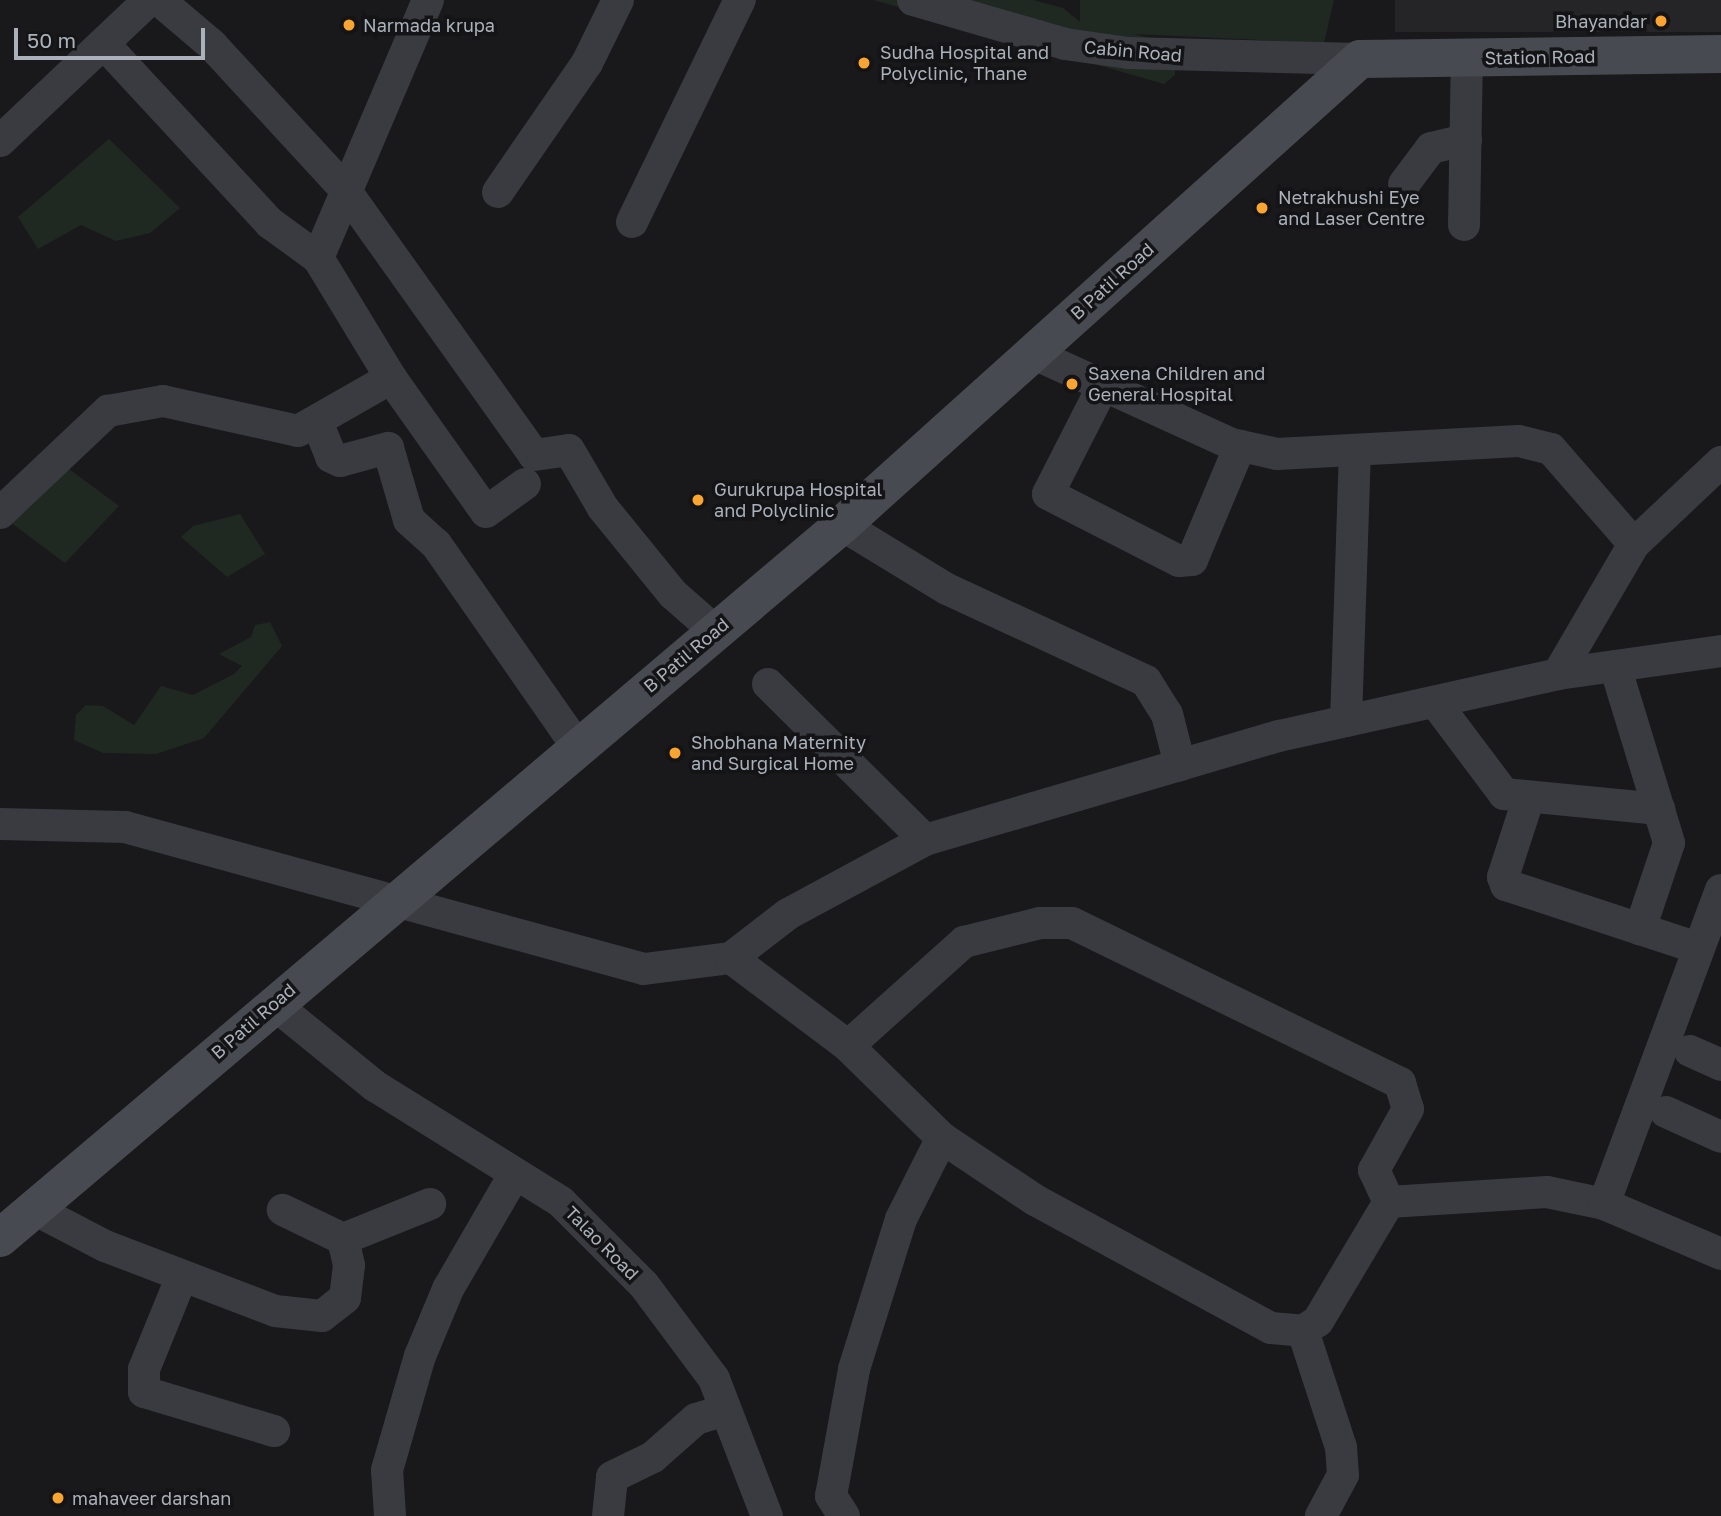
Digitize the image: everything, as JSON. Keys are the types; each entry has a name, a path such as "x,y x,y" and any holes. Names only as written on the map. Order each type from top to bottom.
{"main road":[{"name":"Station Road","path":"1360,59 1721,54"},
{"name":"B Patil Road","path":"0,1238 390,903 842,525 1360,59"}],"street":[{"path":"0,141 105,45 149,0"},
{"path":"159,0 212,45 343,187 534,455 569,450 603,508 673,594 716,631"},
{"path":"318,258 343,187 428,0"},
{"path":"498,192 587,63 618,0"},
{"path":"632,222 740,0"},
{"name":"Cabin Road","path":"913,0 1065,44 1128,53 1360,59"},
{"path":"105,45 270,223 318,258 391,379 486,512 525,484"},
{"path":"1464,225 1467,59"},
{"path":"1404,184 1431,148 1466,140"},
{"path":"1032,353 1240,446 1278,454 1519,442 1551,449 1634,544"},
{"path":"0,513 108,411 163,401 280,432 318,424 391,379"},
{"path":"1103,386 1048,494 1179,561 1192,560 1240,446"},
{"path":"318,424 331,457 340,461 388,448 408,520 436,544 578,746"},
{"path":"1346,721 1355,452"},
{"path":"1558,674 1634,544 1721,462"},
{"path":"842,525 947,589 1146,681 1167,714 1180,765"},
{"path":"0,824 125,827 390,903 644,969 731,958 788,914 925,840 1180,765 1346,721 1558,674 1721,651"},
{"path":"1615,666 1669,843 1640,929"},
{"path":"768,684 925,840"},
{"path":"1435,702 1504,794 1528,800 1551,797 1659,809"},
{"path":"1528,800 1503,877 1506,885 1698,948"},
{"path":"1604,1204 1721,890"},
{"path":"848,1046 964,942 1040,923 1072,923 1400,1083 1408,1109 1374,1170 1389,1202"},
{"path":"731,958 848,1046 942,1138 1035,1200 1237,1312 1271,1328 1303,1331 1318,1321 1389,1202"},
{"name":"Talao Road","path":"274,1004 375,1086 513,1177 561,1202 644,1285 714,1379 767,1516"},
{"path":"1690,1051 1721,1065"},
{"path":"1666,1111 1721,1137"},
{"path":"844,1516 831,1496 854,1369 901,1219 942,1138"},
{"path":"390,1516 387,1470 420,1356 448,1289 513,1177"},
{"path":"1389,1202 1547,1192 1604,1204 1720,1251"},
{"path":"283,1210 343,1239 430,1204"},
{"path":"34,1209 95,1241 275,1311 322,1316 345,1298 349,1265 343,1239"},
{"path":"182,1276 144,1369 144,1392 274,1431"},
{"path":"1303,1331 1341,1447 1343,1475 1321,1516"},
{"path":"608,1516 612,1477 653,1457 696,1419 726,1410"}],"shaded area":[{"path":"874,0 1033,0 1063,8 1080,22 1080,0 1334,0 1324,43 1134,34 1175,45 1175,75 1164,84"},
{"path":"1395,0 1721,0 1721,32 1395,32"},
{"path":"109,139 180,208 150,233 116,241 81,225 38,249 18,217"},
{"path":"61,463 119,506 65,563 6,519"},
{"path":"240,514 265,554 227,577 181,537 193,526"},
{"path":"270,622 282,646 204,738 156,754 103,753 74,740 76,715 86,705 103,706 134,725 161,686 193,695 234,674 242,666 219,654 251,637 255,625"}],"place":[{"name":"Bhayandar","path":"1661,21"},
{"name":"Narmada krupa","path":"349,25"},
{"name":"Sudha Hospital and Polyclinic, Thane","path":"864,63"},
{"name":"Netrakhushi Eye and Laser Centre","path":"1262,208"},
{"name":"Saxena Children and General Hospital","path":"1072,384"},
{"name":"Gurukrupa Hospital and Polyclinic","path":"698,500"},
{"name":"Shobhana Maternity and Surgical Home","path":"675,753"},
{"name":"mahaveer darshan","path":"58,1498"}]}
